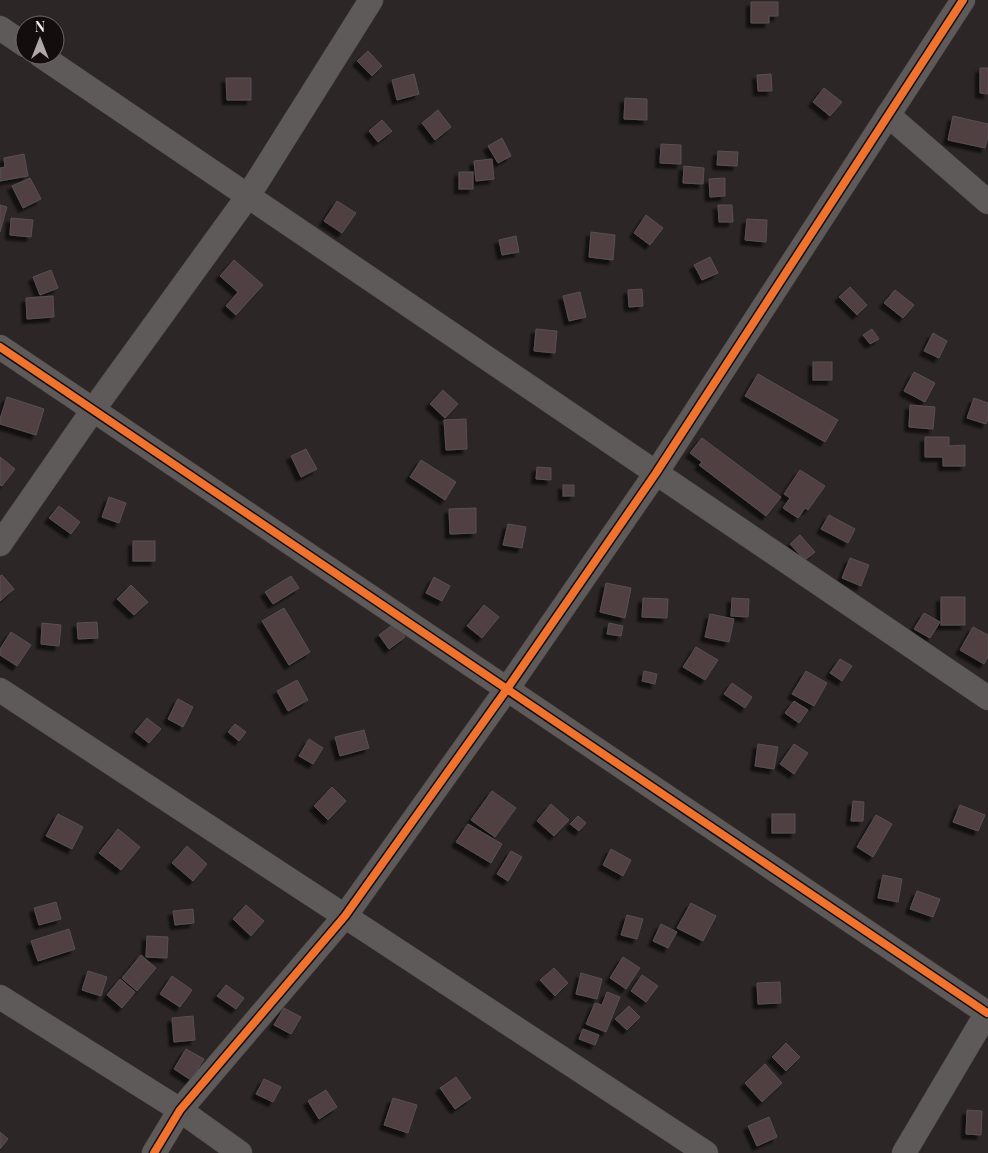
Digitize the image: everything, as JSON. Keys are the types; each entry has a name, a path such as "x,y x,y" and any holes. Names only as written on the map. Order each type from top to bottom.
{"street":[{"path":"0,544 93,410 248,196 371,0"},
{"path":"154,1153 180,1110 345,916 507,689 656,473 963,0"},
{"path":"0,28 15,38"},
{"path":"55,65 988,698"},
{"path":"888,115 988,202"},
{"path":"0,347 987,1012 904,1153"},
{"path":"0,690 706,1153"},
{"path":"0,997 180,1110 240,1153"}],"building":[{"path":"751,2 778,2 778,16 769,16 769,23 751,23"},
{"path":"368,51 382,66 372,76 357,61"},
{"path":"980,68 988,68 988,94 980,93"},
{"path":"414,74 419,94 397,100 392,80"},
{"path":"771,74 772,91 758,91 757,75"},
{"path":"226,78 251,78 251,100 227,100"},
{"path":"824,88 842,102 830,116 813,102"},
{"path":"625,98 647,99 647,120 624,119"},
{"path":"438,110 451,127 435,140 422,123"},
{"path":"953,116 988,124 985,148 948,140"},
{"path":"382,120 392,131 378,142 369,131"},
{"path":"502,138 511,156 498,163 488,146"},
{"path":"661,144 681,145 681,164 660,163"},
{"path":"718,151 738,152 737,166 717,165"},
{"path":"24,154 28,176 0,181 0,168 5,167 4,158"},
{"path":"492,159 494,179 476,181 474,161"},
{"path":"684,166 704,168 703,184 683,183"},
{"path":"459,172 473,172 473,189 459,189"},
{"path":"30,178 41,199 23,208 12,186"},
{"path":"725,178 725,196 710,197 709,179"},
{"path":"337,201 356,213 342,233 324,221"},
{"path":"0,205 7,207 0,232"},
{"path":"718,205 732,205 733,222 719,222"},
{"path":"646,215 663,228 650,245 634,233"},
{"path":"11,218 33,220 31,237 10,235"},
{"path":"747,219 767,220 766,242 745,240"},
{"path":"591,232 615,235 613,260 589,257"},
{"path":"516,236 519,252 502,255 499,240"},
{"path":"710,257 718,273 702,280 694,265"},
{"path":"234,260 263,285 236,315 226,306 238,292 220,276"},
{"path":"51,270 58,288 40,295 33,277"},
{"path":"850,287 867,305 857,315 839,297"},
{"path":"642,289 643,306 629,307 628,290"},
{"path":"895,290 914,305 903,318 884,303"},
{"path":"580,292 586,317 569,321 563,296"},
{"path":"53,296 54,317 27,319 26,298"},
{"path":"536,329 557,331 555,353 534,351"},
{"path":"872,329 879,339 870,344 863,335"},
{"path":"933,333 947,341 939,358 924,351"},
{"path":"813,362 832,362 832,380 813,380"},
{"path":"914,372 935,383 925,402 904,391"},
{"path":"758,374 838,420 825,442 745,396"},
{"path":"443,390 458,404 445,418 430,404"},
{"path":"7,397 44,409 36,435 0,424"},
{"path":"974,398 988,403 988,419 986,424 967,418"},
{"path":"910,405 935,407 933,429 909,427"},
{"path":"466,419 467,449 446,450 444,420"},
{"path":"925,437 949,437 949,446 965,445 965,466 943,466 943,457 925,457"},
{"path":"702,438 781,497 766,516 699,465 702,462 690,453"},
{"path":"306,449 317,469 301,477 291,456"},
{"path":"0,457 15,469 2,486 0,485"},
{"path":"421,460 456,482 445,500 410,477"},
{"path":"537,467 551,468 551,480 536,479"},
{"path":"800,470 825,486 808,510 805,508 798,518 783,508 790,498 784,494"},
{"path":"563,485 574,485 574,496 563,496"},
{"path":"109,497 126,503 119,523 102,517"},
{"path":"59,506 80,522 71,534 49,518"},
{"path":"476,508 476,533 450,534 449,509"},
{"path":"829,515 855,529 848,543 821,529"},
{"path":"508,524 526,527 522,548 503,545"},
{"path":"800,535 815,552 805,560 790,544"},
{"path":"133,541 155,541 155,561 133,561"},
{"path":"850,558 869,565 861,586 842,578"},
{"path":"2,575 14,589 0,601 0,576"},
{"path":"291,576 299,588 273,604 265,592"},
{"path":"434,577 450,586 442,601 426,593"},
{"path":"606,583 631,588 625,618 600,612"},
{"path":"131,585 148,602 134,615 117,599"},
{"path":"941,597 965,597 965,625 941,625"},
{"path":"643,598 668,599 667,618 642,617"},
{"path":"732,598 749,599 748,617 731,616"},
{"path":"484,605 499,617 482,638 467,626"},
{"path":"284,608 310,652 289,665 262,621"},
{"path":"924,613 940,622 930,638 914,629"},
{"path":"710,614 734,619 729,642 705,637"},
{"path":"97,622 98,638 78,639 77,623"},
{"path":"42,623 61,625 59,646 41,644"},
{"path":"395,623 405,637 389,649 379,635"},
{"path":"609,623 623,626 621,636 607,634"},
{"path":"973,627 988,635 988,657 984,664 960,650"},
{"path":"11,632 31,645 17,666 0,655 0,649"},
{"path":"696,647 718,660 705,680 683,667"},
{"path":"840,659 852,666 842,681 830,673"},
{"path":"644,671 657,674 655,684 642,681"},
{"path":"806,671 827,683 814,706 792,694"},
{"path":"297,680 308,700 288,711 277,691"},
{"path":"732,683 752,697 745,708 724,694"},
{"path":"178,699 193,707 183,727 168,719"},
{"path":"794,701 808,710 799,723 785,713"},
{"path":"147,718 161,729 149,743 135,732"},
{"path":"235,724 246,732 239,741 228,732"},
{"path":"364,730 369,748 340,756 335,737"},
{"path":"309,739 323,748 313,764 299,756"},
{"path":"758,744 778,747 774,769 755,766"},
{"path":"794,744 808,753 794,774 780,764"},
{"path":"332,787 346,801 328,820 314,806"},
{"path":"492,791 516,808 495,837 471,820"},
{"path":"853,801 864,802 863,821 851,821"},
{"path":"551,804 569,820 554,836 537,821"},
{"path":"960,805 985,815 978,831 953,822"},
{"path":"58,814 83,827 72,849 46,836"},
{"path":"772,814 795,814 795,833 772,833"},
{"path":"876,815 892,824 873,857 857,847"},
{"path":"578,816 586,823 579,831 570,824"},
{"path":"468,824 502,844 491,863 456,842"},
{"path":"118,829 140,847 121,870 99,853"},
{"path":"187,846 207,864 193,881 172,863"},
{"path":"611,849 631,860 623,876 603,865"},
{"path":"511,851 522,857 508,881 497,874"},
{"path":"883,875 902,879 898,902 878,898"},
{"path":"917,891 940,899 933,917 910,909"},
{"path":"56,902 61,919 39,925 34,908"},
{"path":"691,903 716,916 703,941 677,928"},
{"path":"246,905 264,921 251,936 233,919"},
{"path":"193,909 194,923 175,925 173,911"},
{"path":"627,915 643,919 637,939 621,935"},
{"path":"661,924 677,932 668,948 653,941"},
{"path":"69,929 75,949 38,961 31,941"},
{"path":"147,936 168,937 167,958 146,957"},
{"path":"141,955 156,968 137,991 122,978"},
{"path":"623,957 640,968 626,989 610,978"},
{"path":"554,968 568,983 555,996 540,980"},
{"path":"88,971 107,977 101,996 82,990"},
{"path":"581,973 602,979 597,999 576,994"},
{"path":"642,975 658,986 646,1002 631,991"},
{"path":"172,976 192,990 180,1007 160,994"},
{"path":"120,979 135,992 122,1008 107,995"},
{"path":"780,982 781,1003 758,1004 757,983"},
{"path":"226,985 244,998 236,1009 217,996"},
{"path":"607,992 620,997 606,1032 586,1024 595,1003 602,1005"},
{"path":"629,1006 640,1017 627,1030 615,1019"},
{"path":"284,1008 301,1017 291,1034 274,1025"},
{"path":"193,1016 195,1040 174,1042 172,1018"},
{"path":"583,1029 599,1035 595,1045 579,1039"},
{"path":"786,1043 800,1057 786,1071 772,1057"},
{"path":"186,1049 204,1059 191,1080 174,1069"},
{"path":"765,1064 782,1083 762,1102 745,1083"},
{"path":"456,1077 471,1098 455,1109 440,1088"},
{"path":"264,1079 281,1087 273,1102 256,1094"},
{"path":"326,1090 337,1107 319,1119 308,1101"},
{"path":"393,1098 417,1105 408,1133 384,1125"},
{"path":"967,1110 982,1111 981,1135 966,1134"},
{"path":"769,1117 777,1137 757,1146 748,1126"},
{"path":"0,1132 8,1139 0,1149"}],"cycle path":[{"path":"154,1153 180,1110 345,916 507,689 656,473 963,0"},
{"path":"0,347 987,1013"}]}
